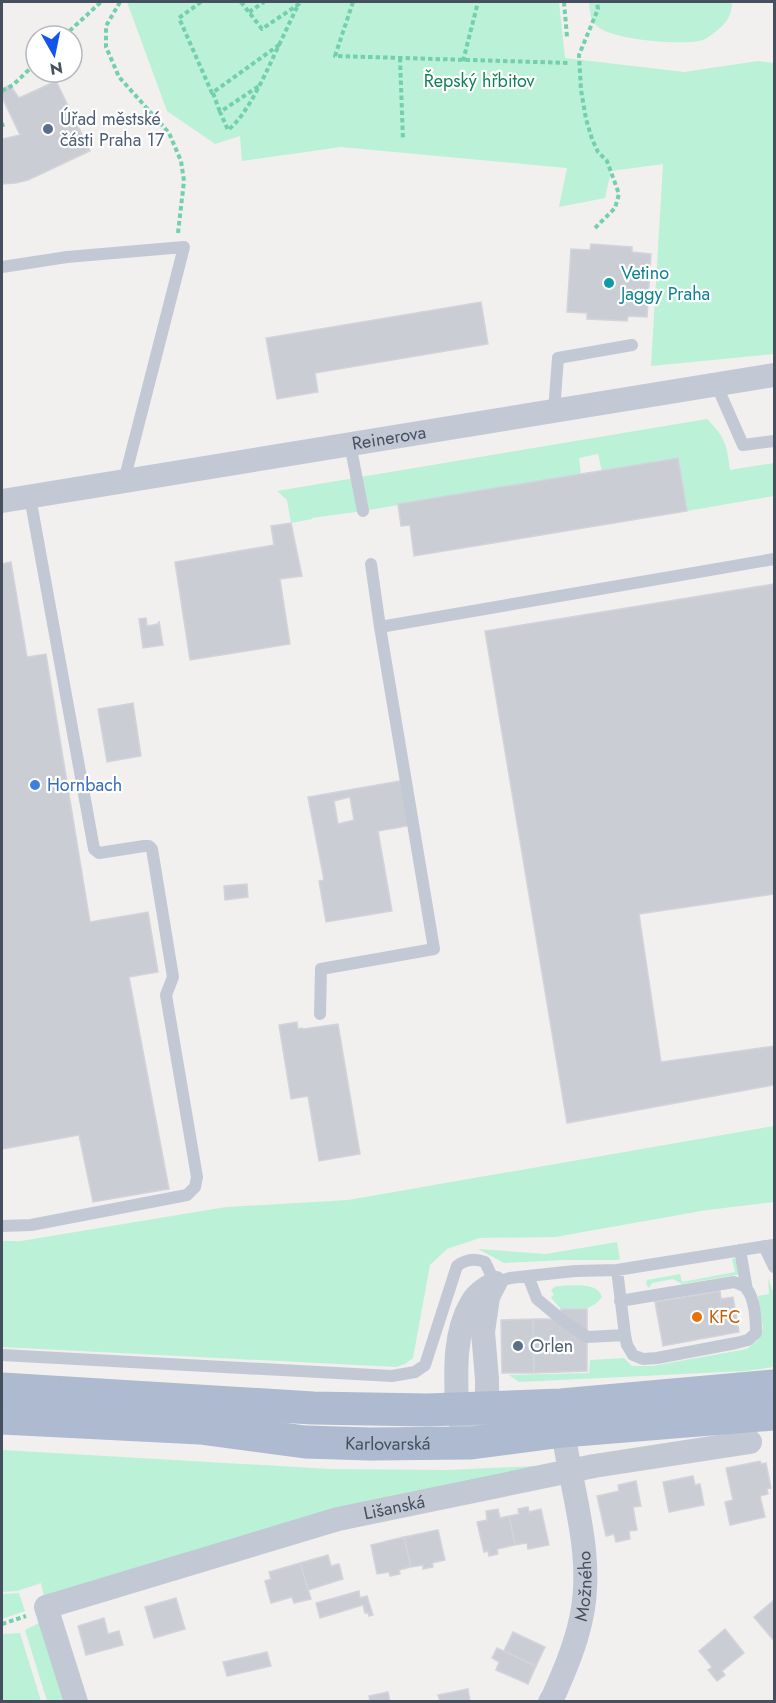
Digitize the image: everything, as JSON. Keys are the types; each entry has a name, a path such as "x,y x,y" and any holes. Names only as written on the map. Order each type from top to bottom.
{"main road":[{"name":"Karlovarská","path":"2,1389 313,1408 383,1410 561,1405 774,1386"},
{"name":"Karlovarská","path":"2,1418 200,1428 305,1442 370,1444 471,1443 563,1431 774,1414"}],"street":[{"name":"Reinerova","path":"2,501 774,375"},
{"path":"471,1443 472,1409 487,1378 483,1332 488,1296 495,1283"},
{"name":"Možného","path":"550,1701 572,1654 582,1617 585,1578 582,1534 563,1431"},
{"name":"Lišanská","path":"76,1701 45,1607 338,1518 570,1471 750,1442"}],"lane":[{"path":"2,267 67,257 184,247 124,482"},
{"path":"554,411 558,358 632,345"},
{"path":"716,384 743,445 774,441"},
{"path":"350,444 363,511"},
{"path":"2,1226 31,1225 187,1195 195,1187 197,1177 166,995 173,977 152,849 144,846 99,853 94,849 30,497"},
{"path":"380,627 774,559"},
{"path":"320,1014 321,969 434,950 371,564"},
{"path":"2,1355 392,1376 415,1372 425,1365 457,1266 471,1260 485,1262 495,1283 528,1276 617,1270 769,1245 774,1267"},
{"path":"617,1270 627,1345 633,1355 644,1359 657,1359 748,1340 756,1333 740,1250"},
{"path":"528,1276 537,1299 561,1319 587,1336 625,1335"},
{"path":"620,1301 734,1282 747,1290"}],"path":[{"path":"76,24 101,2"},
{"path":"120,2 106,26 106,47 119,76 169,133 181,161 184,181 176,248"},
{"path":"201,2 179,18 228,130 235,124 259,86 299,3"},
{"path":"241,2 262,29 299,3"},
{"path":"249,12 264,2"},
{"path":"353,2 335,56 570,63"},
{"path":"463,61 478,2"},
{"path":"564,2 567,37"},
{"path":"595,228 615,208 619,194 607,161 598,152 592,139 581,90 579,55 598,9 597,2"},
{"path":"212,93 279,45"},
{"path":"400,58 403,140"},
{"path":"2,91 13,85 24,74"},
{"path":"220,112 259,86"}],"green space":[{"name":"Řepský hřbitov","path":"127,2 559,2 565,58 684,72 758,61 774,63 774,354 651,366 663,164 611,171 605,198 559,207 567,168 341,147 242,161 240,136 215,144 167,111"},
{"path":"589,2 732,2 732,8 723,25 703,40 694,42 649,41 606,32 598,27 593,22"},
{"path":"707,419 724,442 730,470 774,463 774,496 687,511 678,458 602,471 598,454 579,458 581,474 291,523 287,500 277,491"},
{"path":"774,1126 774,1202 707,1210 555,1237 480,1238 447,1249 430,1265 413,1358 396,1367 2,1347 2,1241 21,1241 226,1207 348,1200"},
{"path":"617,1242 620,1259 617,1260 504,1263 478,1249 546,1254"},
{"path":"734,1258 739,1263 742,1274 682,1284 673,1279 652,1283 649,1288 646,1284 647,1280 680,1274 682,1282 735,1272 732,1259"},
{"path":"768,1278 774,1294 774,1367 745,1371 519,1382 509,1375 589,1373 590,1360 624,1358 632,1366 652,1366 747,1349 758,1340 763,1328 758,1296 769,1294"},
{"path":"557,1286 589,1286 599,1292 602,1297 589,1307 561,1309 551,1298 554,1294 551,1291"},
{"path":"2,1450 331,1469 448,1470 554,1465 44,1597 41,1583 17,1591 2,1592"},
{"path":"19,1593 25,1611 2,1619 2,1594"},
{"path":"43,1621 69,1701 47,1701 25,1630"},
{"path":"20,1633 41,1701 2,1701 2,1634"}],"building":[{"name":"Úřad městské části Praha 17","path":"49,84 57,84 90,151 28,180 2,184 2,139 20,135 2,97 2,89 10,85 19,98"},
{"name":"Vetino Jaggy Praha","path":"591,244 632,247 632,252 651,254 647,317 628,316 627,321 587,319 587,313 567,312 571,249 590,250"},
{"path":"481,302 488,344 315,373 318,392 277,399 266,338"},
{"path":"678,458 687,511 414,556 410,525 401,526 398,504"},
{"path":"291,523 302,576 280,579 290,644 190,660 175,562 274,545 271,526"},
{"name":"Hornbach","path":"11,562 27,657 46,654 90,922 148,912 158,972 129,977 169,1189 93,1202 79,1135 2,1149 2,564"},
{"path":"774,584 774,894 639,914 661,1062 774,1046 774,1085 567,1123 485,631"},
{"path":"146,618 147,626 158,624 159,621 163,645 143,648 139,619"},
{"path":"133,703 141,756 107,762 98,709"},
{"path":"405,780 413,825 378,831 392,911 326,922 319,881 324,880 308,797","holes":["350,797 354,820 338,824 334,801"]},
{"path":"247,884 248,897 225,900 224,886"},
{"path":"297,1022 298,1029 338,1024 360,1154 319,1161 308,1096 291,1099 279,1025"},
{"name":"KFC","path":"720,1291 721,1299 733,1297 739,1332 663,1346 655,1302"},
{"path":"561,1309 587,1309 587,1371 534,1373 533,1319 561,1319"},
{"name":"Orlen","path":"533,1319 534,1373 502,1373 501,1320"},
{"path":"760,1461 761,1464 766,1463 771,1488 767,1489 768,1494 760,1496 765,1517 730,1525 725,1502 733,1500 726,1468"},
{"path":"693,1476 695,1485 700,1484 704,1505 669,1512 663,1482"},
{"path":"636,1481 641,1506 633,1507 637,1530 629,1531 630,1539 616,1542 614,1534 606,1536 597,1496 619,1491 618,1485"},
{"path":"528,1507 529,1512 541,1509 549,1545 528,1549 527,1543 515,1545 509,1516 519,1514 518,1509"},
{"path":"498,1509 500,1518 509,1516 515,1545 497,1549 498,1554 489,1556 488,1551 484,1552 477,1522 487,1520 486,1511"},
{"path":"438,1530 445,1560 432,1563 433,1567 423,1569 423,1565 411,1567 404,1537"},
{"path":"404,1537 411,1567 399,1570 400,1574 390,1576 389,1572 377,1574 371,1545"},
{"path":"328,1555 331,1566 339,1564 343,1579 308,1590 300,1563"},
{"path":"300,1563 311,1599 294,1603 292,1597 271,1603 265,1581 271,1579 269,1572"},
{"path":"359,1591 360,1598 367,1596 373,1615 369,1616 365,1613 363,1605 320,1618 316,1603"},
{"path":"176,1598 185,1629 154,1638 145,1607"},
{"path":"774,1600 774,1641 754,1617"},
{"path":"104,1618 108,1634 119,1631 123,1645 86,1655 78,1626"},
{"path":"725,1629 744,1653 722,1671 725,1675 717,1681 708,1670 712,1667 699,1651"},
{"path":"513,1632 545,1647 536,1666 504,1651"},
{"path":"497,1648 536,1666 528,1684 496,1670 499,1662 492,1658"},
{"path":"267,1652 271,1666 227,1676 223,1662"},
{"path":"468,1689 470,1702 440,1702 438,1695"},
{"path":"388,1692 390,1702 370,1702 369,1696"}],"place":[{"name":"Úřad městské části Praha 17","path":"48,129"},
{"name":"Vetino Jaggy Praha","path":"609,283"},
{"name":"Hornbach","path":"35,785"},
{"name":"KFC","path":"697,1317"},
{"name":"Orlen","path":"518,1346"}]}
